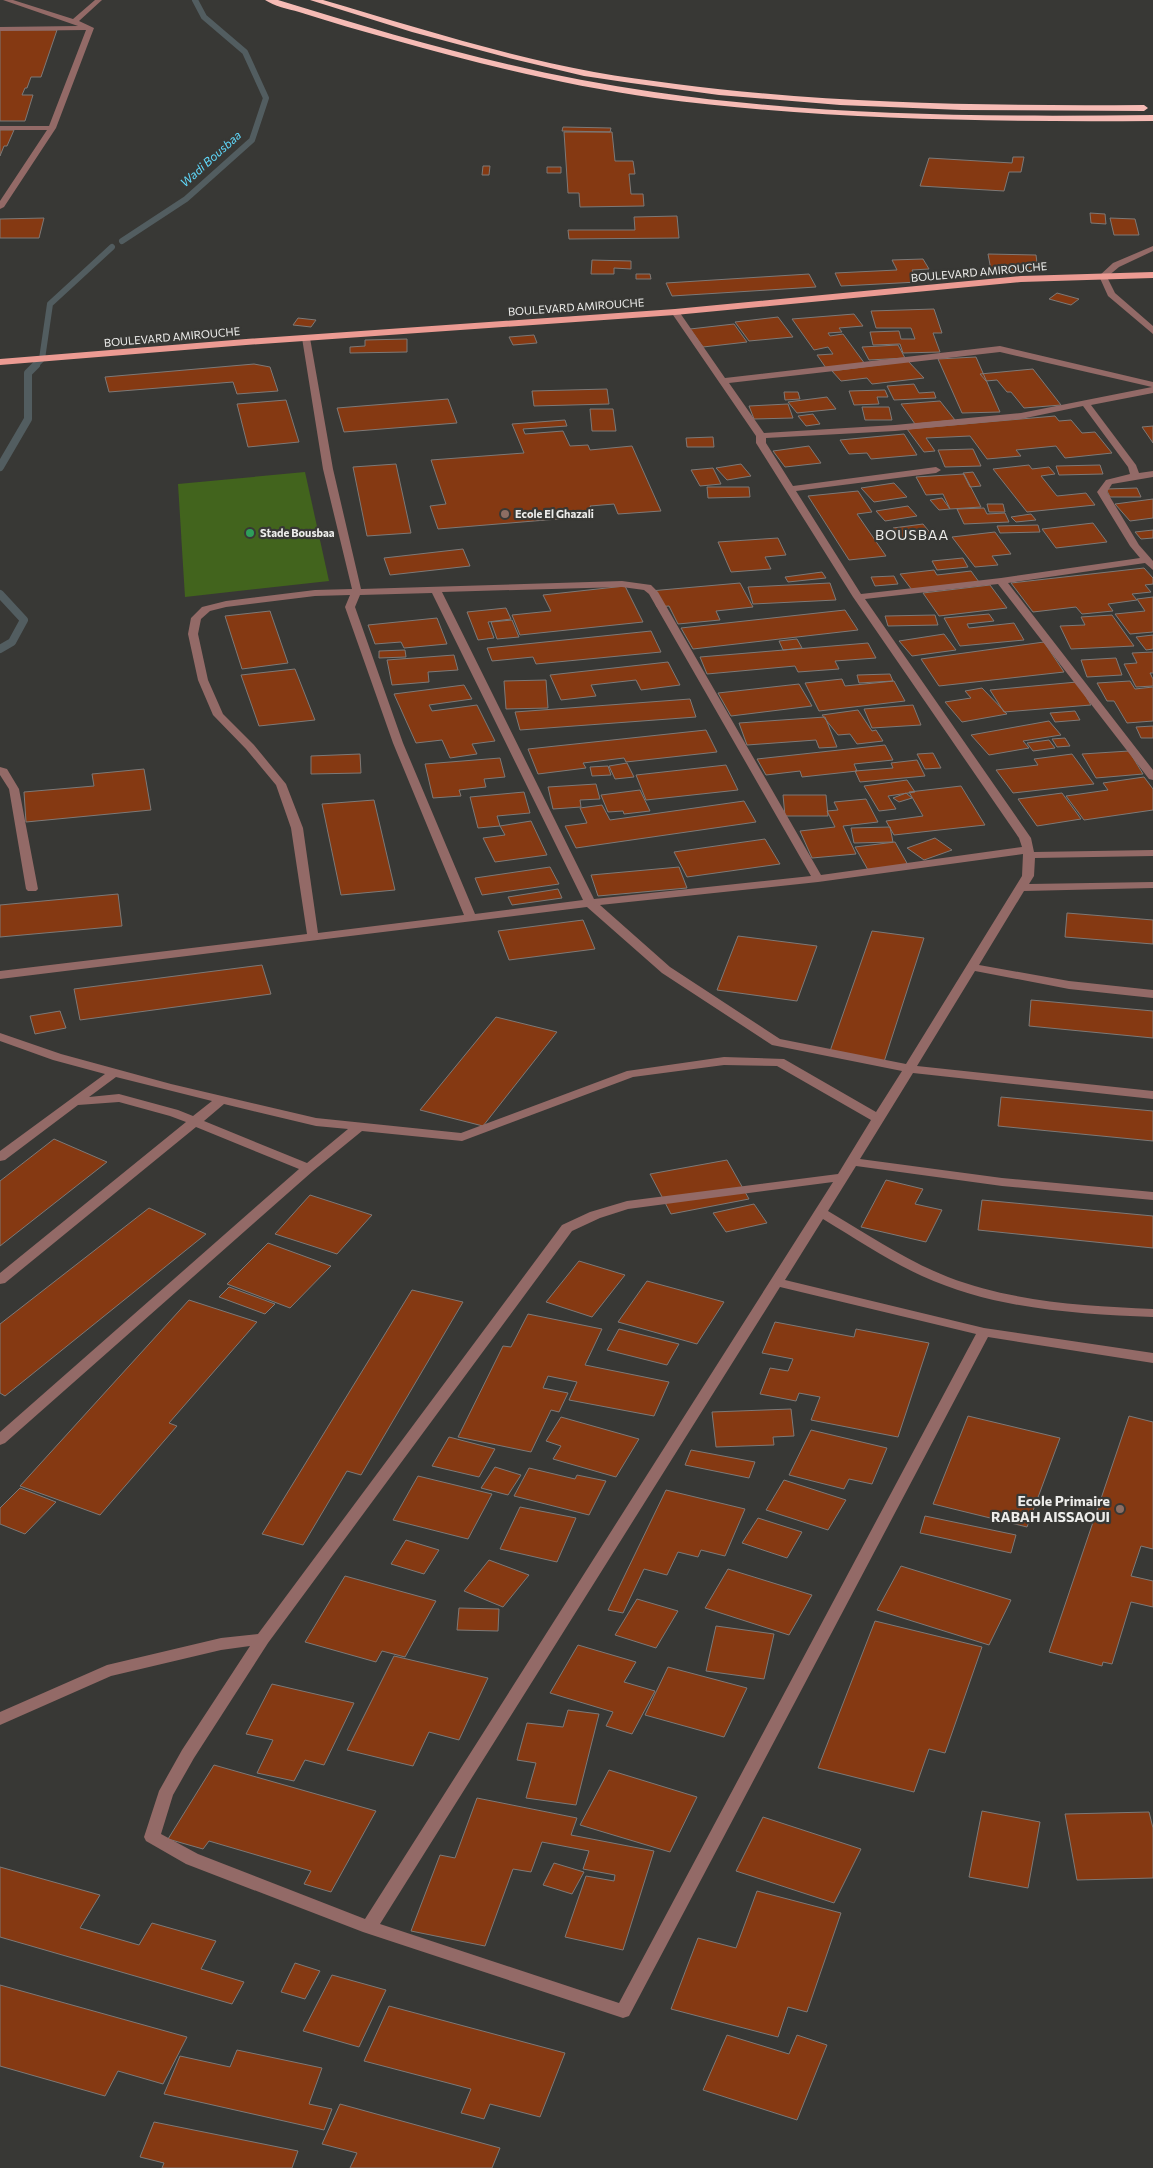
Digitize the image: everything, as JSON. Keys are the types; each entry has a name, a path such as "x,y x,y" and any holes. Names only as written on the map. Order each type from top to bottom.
{"highway":[{"path":"269,0 398,39 507,67 583,83 676,98 869,116 1153,118"},
{"path":"314,0 486,50 584,73 705,91 819,102 912,106 1153,108"}],"main road":[{"name":"BOULEVARD AMIROUCHE","path":"0,362 675,312 1021,279 1153,275"}],"street":[{"path":"6,0 90,28"},
{"path":"74,22 99,0"},
{"path":"0,29 90,28"},
{"path":"0,207 52,128 90,28"},
{"path":"0,128 52,128"},
{"path":"1153,248 1116,265 1103,276 1111,294 1153,332"},
{"path":"370,1928 843,1177 1028,876 1028,853 1025,838 858,597 761,443 761,436 675,312"},
{"path":"306,338 328,469 357,591 350,607 398,743 470,918"},
{"path":"724,381 1000,349 1153,384"},
{"path":"761,436 895,428 1002,418 1153,390"},
{"path":"1086,403 1133,467 1136,476"},
{"path":"789,489 936,470"},
{"path":"1150,564 1135,546 1102,492 1109,482 1153,474"},
{"path":"858,597 1150,564"},
{"path":"1001,581 1153,777"},
{"path":"313,937 297,828 281,784 250,747 218,715 203,680 193,634 196,618 206,609 226,604 315,593 622,584 647,587 653,592 818,879"},
{"path":"436,589 590,903 666,970 776,1042 910,1069 1153,1095"},
{"path":"0,770 14,789 32,889"},
{"path":"0,975 590,903 818,879 1028,853 1153,853"},
{"path":"1021,888 1153,885"},
{"path":"972,967 1069,986 1153,994"},
{"path":"0,1037 57,1057 221,1100 316,1122 462,1137 631,1074 724,1061 780,1062 878,1119"},
{"path":"0,1157 115,1072"},
{"path":"74,1102 119,1098 194,1120 308,1168"},
{"path":"0,1280 194,1120 221,1100"},
{"path":"0,1440 308,1168 360,1126"},
{"path":"852,1162 945,1176 1153,1196"},
{"path":"843,1177 627,1205 595,1215 568,1228 262,1639 164,1795 152,1837 192,1859 370,1928 623,2011 984,1332"},
{"path":"821,1212 891,1254 944,1280 1012,1299 1095,1311 1153,1313"},
{"path":"777,1282 984,1332 1153,1358"},
{"path":"0,1719 14,1711 107,1671 202,1648 262,1639"}],"green space":[{"name":"Stade Bousbaa","path":"305,472 329,581 185,597 178,484"}],"building":[{"path":"0,30 57,30 41,77 31,77 22,95 33,95 25,121 0,121"},
{"path":"563,127 611,128 610,132 562,131"},
{"path":"0,130 14,130 0,156"},
{"path":"564,132 612,132 615,161 633,161 635,174 629,174 631,194 643,194 644,206 580,207 579,193 568,193"},
{"path":"1013,157 1024,157 1021,172 1009,172 1004,191 920,186 929,158 1012,163"},
{"path":"483,166 490,166 489,175 482,175"},
{"path":"547,167 561,167 561,173 547,173"},
{"path":"1090,213 1105,214 1106,224 1091,223"},
{"path":"677,216 679,238 569,239 568,230 635,230 634,217"},
{"path":"44,218 39,238 0,238 0,219"},
{"path":"1110,218 1135,219 1139,235 1114,235"},
{"path":"988,254 1036,255 1038,271 991,270"},
{"path":"923,259 929,269 912,270 918,282 841,286 835,273 897,270 892,260"},
{"path":"592,260 631,261 631,269 614,268 614,274 591,274"},
{"path":"636,274 650,274 651,279 636,279"},
{"path":"809,274 816,287 672,296 666,283"},
{"path":"1057,293 1079,299 1071,305 1049,299"},
{"path":"934,309 942,333 933,333 940,352 903,353 900,344 873,345 870,332 899,331 901,339 915,339 911,328 876,328 871,311"},
{"path":"854,314 863,326 839,328 842,332 828,333 830,336 843,334 865,364 826,368 817,355 833,354 828,347 814,350 792,319"},
{"path":"778,317 793,337 749,341 735,322"},
{"path":"298,318 316,320 311,327 293,325"},
{"path":"734,324 747,342 703,347 690,329"},
{"path":"534,335 537,343 513,345 509,337"},
{"path":"407,339 407,352 350,353 350,347 365,346 365,340"},
{"path":"898,345 905,358 869,360 862,347"},
{"path":"976,357 1000,412 962,413 938,359"},
{"path":"908,361 924,378 872,384 867,378 841,381 832,371"},
{"path":"254,364 270,367 278,391 237,394 233,382 109,392 105,377"},
{"path":"1033,369 1061,405 1024,408 1011,392 1007,392 997,380 986,381 980,374"},
{"path":"914,384 919,393 934,392 936,398 894,400 887,386"},
{"path":"607,389 609,404 534,406 532,391"},
{"path":"885,390 888,397 877,397 879,404 854,405 849,391"},
{"path":"784,392 798,392 800,399 785,400"},
{"path":"827,397 836,409 797,413 788,402"},
{"path":"448,399 457,423 344,432 337,408"},
{"path":"286,400 299,442 248,447 237,404"},
{"path":"940,401 955,420 915,424 901,404"},
{"path":"788,404 793,418 754,419 749,406"},
{"path":"862,407 889,407 892,420 865,420"},
{"path":"590,409 613,409 616,431 592,431"},
{"path":"813,414 820,424 806,426 798,416"},
{"path":"1055,416 1059,421 1071,420 1082,433 1095,432 1112,453 1065,458 1056,446 1016,450 1021,456 987,459 970,436 926,438 935,451 924,452 907,429"},
{"path":"565,420 567,426 523,429 525,434 563,431 570,446 588,445 590,450 632,446 661,511 618,514 614,504 590,506 594,516 438,529 430,506 446,504 431,460 524,453 512,424"},
{"path":"1153,426 1153,443 1142,427"},
{"path":"904,434 917,455 871,459 867,453 849,454 840,440"},
{"path":"713,437 714,447 687,447 686,438"},
{"path":"809,446 821,463 785,467 773,451"},
{"path":"973,449 981,466 945,467 938,450"},
{"path":"396,464 411,533 367,536 353,467"},
{"path":"741,464 751,476 727,480 716,468"},
{"path":"1029,465 1032,469 1049,467 1055,474 1041,476 1057,496 1086,493 1095,505 1027,512 993,469"},
{"path":"1100,465 1103,474 1059,475 1056,466"},
{"path":"713,468 721,484 700,486 691,470"},
{"path":"973,472 981,486 970,487 963,473"},
{"path":"964,474 981,507 950,509 943,494 926,495 916,477"},
{"path":"894,483 907,497 874,502 861,488"},
{"path":"707,487 749,487 750,497 708,498"},
{"path":"1137,488 1141,497 1110,497 1106,489"},
{"path":"858,491 872,512 857,514 886,556 849,560 808,496"},
{"path":"942,498 950,509 939,510 930,500"},
{"path":"1153,499 1153,518 1130,521 1115,504"},
{"path":"987,504 1003,504 1005,512 989,512"},
{"path":"908,506 917,516 885,521 876,511"},
{"path":"984,508 987,514 1005,513 1009,522 964,524 957,509"},
{"path":"1031,514 1036,520 1016,522 1011,517"},
{"path":"1093,523 1107,542 1056,548 1042,529"},
{"path":"923,524 932,535 901,538 893,528"},
{"path":"1038,525 1040,532 1000,533 997,526"},
{"path":"1153,530 1153,538 1141,539 1135,532"},
{"path":"995,532 1011,554 992,556 998,565 975,567 952,537"},
{"path":"778,538 786,555 765,557 771,569 731,572 718,542"},
{"path":"463,549 470,566 390,575 384,558"},
{"path":"963,558 968,567 937,570 932,561"},
{"path":"1144,568 1153,578 1153,584 1145,585 1151,592 1132,594 1137,600 1108,604 1113,611 1082,614 1076,607 1033,612 1011,583"},
{"path":"934,570 937,575 971,571 979,582 912,590 900,574"},
{"path":"822,572 826,578 788,582 785,577"},
{"path":"894,576 898,584 875,586 871,577"},
{"path":"740,583 753,607 716,611 720,620 678,624 669,606 657,607 650,591"},
{"path":"830,583 836,600 753,604 748,587"},
{"path":"990,585 1007,608 939,616 923,593"},
{"path":"625,586 643,622 520,635 512,615 551,611 543,595"},
{"path":"1153,597 1153,632 1130,634 1115,614 1145,611 1137,599"},
{"path":"506,608 511,619 488,622 494,638 478,640 467,612"},
{"path":"845,610 858,630 693,649 681,628"},
{"path":"270,611 288,663 242,669 225,616"},
{"path":"989,614 994,621 967,624 969,628 1014,623 1024,640 960,646 944,618"},
{"path":"935,615 938,625 888,626 885,616"},
{"path":"1112,615 1134,646 1071,649 1060,626 1085,625 1081,617"},
{"path":"437,618 447,644 404,648 401,642 375,644 368,625"},
{"path":"512,620 519,637 497,639 491,622"},
{"path":"651,631 661,652 536,664 533,657 492,661 487,648"},
{"path":"944,634 956,650 912,656 899,641"},
{"path":"1153,635 1153,649 1146,650 1136,637"},
{"path":"797,639 802,648 783,650 779,641"},
{"path":"1044,642 1064,672 939,686 921,659"},
{"path":"868,643 876,658 835,661 839,669 798,672 795,666 707,674 700,657"},
{"path":"405,650 406,657 379,658 379,651"},
{"path":"1153,652 1153,673 1150,673 1153,679 1153,686 1136,687 1124,664 1137,663 1132,653"},
{"path":"454,655 458,670 428,672 429,682 392,685 387,660"},
{"path":"1116,658 1122,675 1087,677 1081,660"},
{"path":"668,662 680,685 641,690 636,680 591,685 596,696 561,700 550,675"},
{"path":"295,669 315,720 259,726 241,675"},
{"path":"890,674 893,681 859,683 857,675"},
{"path":"842,679 845,686 894,681 905,701 819,711 805,683"},
{"path":"546,680 548,708 506,709 504,681"},
{"path":"1130,681 1135,689 1153,687 1153,721 1127,723 1114,701 1107,701 1097,683"},
{"path":"1077,682 1091,705 1004,712 990,690"},
{"path":"799,684 812,706 731,716 718,693"},
{"path":"464,685 472,699 429,705 432,711 477,705 495,741 472,744 477,754 450,758 442,740 416,743 394,694"},
{"path":"982,688 1007,714 962,722 945,702 971,698 965,691"},
{"path":"690,699 696,717 520,730 515,712"},
{"path":"913,705 921,725 872,728 864,709"},
{"path":"858,710 872,731 876,730 883,741 857,744 850,734 838,735 822,715"},
{"path":"1075,711 1080,720 1055,722 1050,713"},
{"path":"825,717 837,747 819,748 816,740 747,745 739,723"},
{"path":"1049,721 1061,735 1023,741 1029,748 989,755 971,735"},
{"path":"1153,726 1153,738 1141,738 1136,727"},
{"path":"706,730 717,752 626,762 624,758 583,763 586,768 538,774 528,749"},
{"path":"1065,738 1070,746 1057,747 1052,739"},
{"path":"1049,740 1055,748 1033,751 1027,743"},
{"path":"885,745 893,760 854,764 857,771 802,777 800,771 766,775 757,759"},
{"path":"1129,751 1143,774 1096,778 1082,754"},
{"path":"933,753 941,768 925,769 917,754"},
{"path":"360,754 361,773 311,774 311,756"},
{"path":"1072,754 1094,784 1013,793 996,770 1038,765 1034,759"},
{"path":"500,758 505,777 484,779 486,787 459,790 461,796 433,798 425,764"},
{"path":"917,760 925,776 860,782 855,771 893,768 891,763"},
{"path":"627,763 634,777 615,779 609,766"},
{"path":"726,765 738,790 646,800 636,775"},
{"path":"608,766 611,775 592,776 590,767"},
{"path":"144,769 151,810 26,822 24,792 94,786 92,774"},
{"path":"1144,777 1153,789 1153,810 1084,820 1066,796 1108,790 1103,783"},
{"path":"907,780 915,792 888,796 896,809 879,811 864,786"},
{"path":"596,784 600,799 580,800 581,807 553,809 548,787"},
{"path":"961,786 985,825 894,835 886,821 923,816 909,792"},
{"path":"640,790 650,811 624,814 623,811 608,812 601,795"},
{"path":"524,792 530,813 497,816 500,826 478,828 470,797"},
{"path":"906,793 912,798 899,802 893,798"},
{"path":"1062,793 1081,819 1037,826 1018,799"},
{"path":"783,795 826,795 828,816 785,816"},
{"path":"866,799 878,822 843,826 856,854 812,858 800,831 835,827 827,811 838,810 834,802"},
{"path":"374,800 395,890 341,895 322,804"},
{"path":"744,801 756,822 576,848 565,826 587,823 580,808 602,805 610,820"},
{"path":"531,821 547,855 495,862 483,838 505,835 500,826"},
{"path":"890,827 893,842 854,843 851,828"},
{"path":"935,838 952,850 924,860 907,848"},
{"path":"765,839 780,864 687,877 674,852"},
{"path":"895,842 908,865 868,870 855,847"},
{"path":"550,867 559,884 482,895 475,878"},
{"path":"679,867 687,888 598,896 591,875"},
{"path":"558,889 562,898 512,905 508,897"},
{"path":"118,894 122,926 0,937 0,905"},
{"path":"1067,913 1153,920 1153,944 1065,937"},
{"path":"583,920 595,949 509,960 498,931"},
{"path":"872,931 924,938 884,1062 829,1054"},
{"path":"738,936 817,946 797,1001 717,990"},
{"path":"262,965 271,994 80,1020 74,989"},
{"path":"1031,1000 1153,1011 1153,1038 1029,1026"},
{"path":"60,1011 66,1028 35,1034 30,1016"},
{"path":"496,1017 557,1032 483,1126 420,1110"},
{"path":"1001,1097 1153,1111 1153,1141 998,1126"},
{"path":"54,1139 107,1162 0,1246 0,1181"},
{"path":"727,1160 749,1199 671,1214 650,1174"},
{"path":"886,1180 923,1189 915,1204 942,1210 926,1242 861,1227"},
{"path":"310,1195 372,1215 337,1254 275,1234"},
{"path":"982,1200 1153,1216 1153,1248 978,1230"},
{"path":"754,1204 767,1223 726,1232 713,1213"},
{"path":"149,1208 206,1234 5,1396 0,1393 0,1324"},
{"path":"268,1243 331,1266 290,1308 227,1284"},
{"path":"579,1261 625,1275 592,1317 546,1302"},
{"path":"647,1281 724,1302 697,1344 618,1322"},
{"path":"229,1287 275,1304 265,1314 219,1297"},
{"path":"412,1290 463,1302 361,1475 347,1471 303,1545 262,1534"},
{"path":"189,1300 257,1322 169,1423 177,1426 100,1515 20,1486"},
{"path":"528,1314 602,1329 585,1365 669,1382 654,1416 569,1400 577,1382 548,1376 543,1388 568,1393 559,1412 551,1410 531,1452 458,1437 503,1346 511,1347"},
{"path":"775,1322 854,1337 856,1329 929,1343 898,1437 811,1420 820,1397 799,1393 796,1401 760,1394 770,1368 788,1371 793,1359 762,1353"},
{"path":"619,1329 679,1344 667,1365 607,1350"},
{"path":"791,1409 794,1436 773,1437 774,1445 716,1447 712,1412"},
{"path":"968,1416 1060,1438 1027,1527 933,1504"},
{"name":"Ecole Primaire RABAH AISSAOUI","path":"1129,1416 1153,1422 1153,1549 1141,1546 1131,1576 1153,1581 1153,1607 1131,1602 1112,1664 1103,1662 1102,1666 1049,1652"},
{"path":"561,1417 639,1439 616,1477 553,1459 561,1446 546,1441"},
{"path":"811,1430 887,1448 872,1484 849,1479 844,1489 789,1475"},
{"path":"449,1437 495,1449 479,1477 432,1466"},
{"path":"691,1450 755,1462 749,1478 685,1465"},
{"path":"495,1467 521,1475 508,1495 481,1488"},
{"path":"529,1468 575,1479 577,1475 606,1481 589,1515 514,1496"},
{"path":"418,1476 492,1494 468,1539 393,1520"},
{"path":"784,1480 846,1500 828,1530 766,1510"},
{"path":"20,1488 56,1502 25,1534 0,1524 0,1508"},
{"path":"666,1490 745,1509 725,1556 701,1550 698,1557 678,1552 667,1575 644,1569 623,1613 608,1610"},
{"path":"520,1507 576,1518 557,1562 500,1549"},
{"path":"925,1516 1016,1535 1011,1553 920,1533"},
{"path":"758,1518 802,1532 787,1558 742,1543"},
{"path":"406,1540 439,1550 424,1574 391,1564"},
{"path":"489,1560 529,1575 503,1607 464,1591"},
{"path":"901,1566 1011,1600 989,1645 877,1610"},
{"path":"728,1569 812,1595 789,1635 705,1608"},
{"path":"345,1576 436,1601 405,1657 382,1651 376,1662 305,1642"},
{"path":"637,1599 678,1611 656,1648 615,1635"},
{"path":"459,1608 499,1609 498,1631 457,1630"},
{"path":"875,1621 982,1647 945,1753 929,1749 914,1792 818,1768"},
{"path":"716,1626 774,1634 764,1679 706,1671"},
{"path":"578,1645 636,1662 624,1682 655,1691 632,1734 606,1726 613,1712 550,1693"},
{"path":"394,1656 488,1678 459,1740 429,1732 413,1766 347,1750"},
{"path":"668,1667 747,1688 724,1737 645,1715"},
{"path":"272,1684 354,1703 324,1765 305,1760 294,1781 257,1773 273,1740 246,1734"},
{"path":"568,1710 599,1714 576,1805 526,1798 536,1763 517,1760 527,1723 563,1727"},
{"path":"214,1765 376,1811 331,1892 304,1884 311,1871 209,1841 203,1849 168,1839"},
{"path":"609,1770 697,1797 670,1852 580,1825"},
{"path":"477,1798 577,1818 571,1835 654,1851 623,1950 565,1937 586,1876 614,1881 615,1875 583,1869 589,1851 542,1842 531,1872 513,1869 485,1946 411,1931 440,1855 455,1858"},
{"path":"982,1811 1040,1822 1028,1888 969,1877"},
{"path":"1149,1812 1153,1828 1153,1878 1077,1880 1065,1814"},
{"path":"763,1817 861,1849 834,1903 736,1871"},
{"path":"554,1863 584,1872 572,1894 543,1885"},
{"path":"0,1867 100,1895 80,1928 139,1945 152,1923 216,1941 201,1969 244,1982 232,2004 0,1937"},
{"path":"757,1891 841,1913 807,2012 788,2007 778,2037 671,2009 698,1938 736,1948"},
{"path":"295,1963 320,1971 305,1999 281,1992"},
{"path":"332,1975 386,1990 359,2047 303,2031"},
{"path":"0,1985 187,2037 163,2084 118,2071 105,2096 0,2066"},
{"path":"389,2006 565,2053 540,2117 490,2104 484,2119 461,2113 471,2089 364,2061"},
{"path":"727,2035 789,2054 797,2035 827,2045 797,2120 703,2090"},
{"path":"237,2050 322,2068 309,2104 332,2109 324,2130 164,2094 180,2056 230,2067"},
{"path":"340,2104 500,2148 492,2168 350,2168 357,2153 322,2144"},
{"path":"154,2122 298,2151 292,2168 162,2168 164,2163 140,2157"}],"waterway":[{"name":"Wadi Bousbaa","path":"122,241 186,199 252,140 266,98 245,52 204,17 195,0"},
{"name":"Wadi Bousbaa","path":"0,467 28,419 28,373 42,359 50,304 112,247"},
{"name":"Wadi Bousbaa","path":"0,594 24,620 12,642 0,649"}],"place":[{"name":"Ecole El Ghazali","path":"505,514"},
{"name":"Stade Bousbaa","path":"250,533"},
{"name":"Ecole Primaire RABAH AISSAOUI","path":"1120,1509"}],"district":[{"name":"BOUSBAA","path":"912,535"}]}
